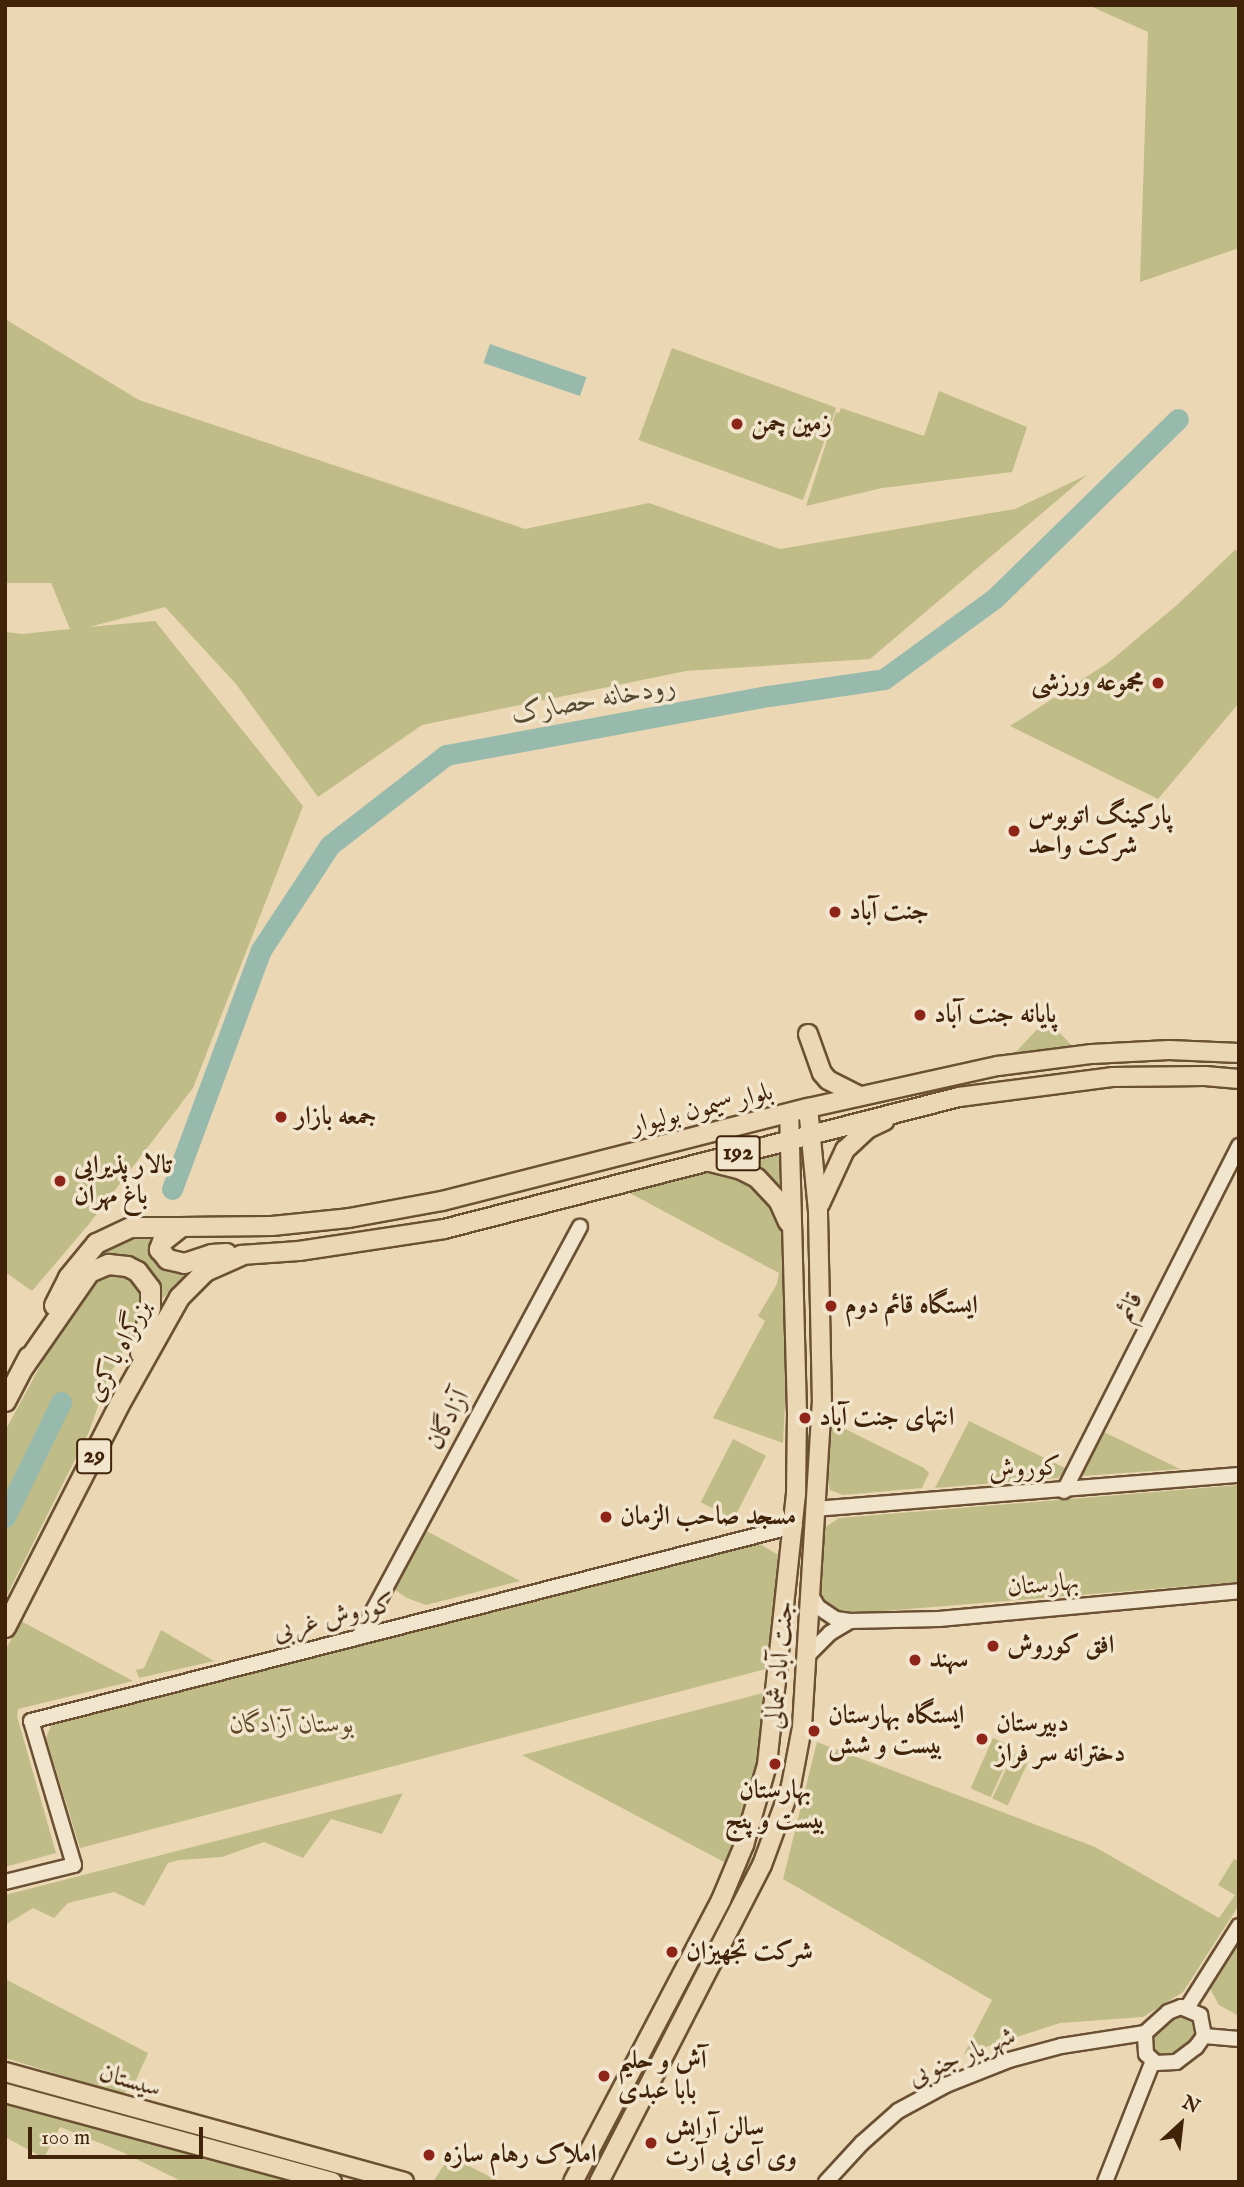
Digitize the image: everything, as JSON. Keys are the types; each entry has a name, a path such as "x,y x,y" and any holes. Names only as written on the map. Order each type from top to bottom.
{"highway":[{"path":"5,1401 68,1277 96,1243 131,1227 180,1227"},
{"path":"180,1227 162,1241 159,1249 167,1259 184,1264 211,1254 241,1255"},
{"name":"بزرگراه باکری","path":"5,1627 136,1373 186,1287 215,1265 241,1255"},
{"path":"23,1367 89,1272 98,1266 115,1263 137,1271 150,1288 150,1307 136,1373"}],"main road":[{"path":"808,1034 822,1073 828,1080 859,1096"},
{"name":"بلوار سیمون بولیوار","path":"180,1227 285,1225 349,1218 429,1203 808,1108 998,1066 1092,1054 1169,1050 1239,1053"},
{"name":"بلوار سیمون بولیوار","path":"241,1255 299,1251 443,1228 959,1097 1100,1078 1205,1076 1239,1079"},
{"name":"جنت آباد شمالی","path":"599,2182 762,1865 791,1786 802,1727 808,1655 822,1404 818,1211 808,1108"},
{"name":"جنت آباد شمالی","path":"573,2181 679,1982 744,1845 770,1746 794,1526 797,1413 792,1139 789,1114"},
{"path":"818,1211 829,1180 845,1150 869,1128 898,1114"},
{"path":"708,1161 739,1169 757,1178 779,1202 792,1236"},
{"name":"سیستان","path":"5,2072 404,2182"},
{"name":"سیستان","path":"5,2093 332,2182"}],"street":[{"name":"قائم","path":"1065,1491 1239,1146"},
{"name":"آزادگان","path":"359,1637 580,1227"},
{"name":"کوروش","path":"815,1509 1239,1475"},
{"name":"کوروش غربی","path":"5,1882 74,1866 31,1721 794,1526"},
{"name":"بهارستان","path":"812,1597 818,1607 836,1619 850,1621 939,1619 1239,1591"},
{"path":"808,1655 830,1633 850,1621"},
{"path":"1187,2008 1239,1926"},
{"path":"1187,2008 1200,2015 1204,2035 1196,2047 1176,2062 1163,2065 1153,2062 1143,2047 1145,2033 1168,2012 1187,2008"},
{"name":"شهریار جنوبی","path":"826,2182 862,2143 898,2111 946,2085 1009,2060 1061,2046 1145,2033"},
{"path":"1204,2035 1239,2039"},
{"path":"1105,2182 1153,2062"}],"green space":[{"path":"1088,5 1239,5 1239,248 1140,282 1148,32"},
{"path":"5,319 139,400 525,529 649,503 780,549 1015,509 1087,475 870,659 686,671 422,725 318,797 236,684 165,607 89,627 155,621 303,806 193,1088 89,1224 32,1291 5,1272 5,632 22,634 70,629 51,583 5,583"},
{"name":"زمین چمن","path":"672,348 836,408 803,500 638,440"},
{"path":"939,391 1027,427 1012,472 882,488 806,506 836,412 839,413 841,408 924,436"},
{"name":"مجموعه ورزشی","path":"1235,550 1239,551 1239,703 1158,799 1010,726 1108,663 1177,605"},
{"path":"1054,1011 1058,1031 1073,1047 1015,1053"},
{"path":"782,1149 787,1208 729,1163"},
{"path":"707,1170 718,1170 758,1185 783,1225 787,1366 783,1443 713,1418 765,1321 758,1316 777,1284 779,1273 628,1192"},
{"path":"128,1235 150,1236 151,1254 156,1263 168,1270 192,1268 159,1302 152,1274 143,1266 93,1264 90,1258"},
{"path":"104,1268 143,1281 142,1321 109,1375 89,1432 5,1599 5,1431 79,1294"},
{"path":"829,1421 924,1468 929,1473 922,1488 843,1495 830,1490 827,1479"},
{"path":"969,1421 1067,1469 1058,1478 935,1488"},
{"path":"1104,1432 1180,1469 1082,1476"},
{"path":"733,1439 766,1456 734,1519 701,1502"},
{"path":"1239,1485 1239,1582 848,1614 833,1612 818,1598 824,1528 839,1518"},
{"path":"423,1529 520,1581 426,1605 407,1598 394,1589 396,1578"},
{"name":"بوستان آزادگان","path":"760,1544 780,1556 770,1668 80,1848 46,1738 52,1723 224,1680 294,1654 306,1659"},
{"path":"21,1621 133,1681 18,1709 17,1716 56,1853 5,1867 5,1651"},
{"path":"161,1630 214,1661 139,1678 136,1670 144,1668"},
{"path":"767,1692 759,1756 726,1863 522,1755"},
{"path":"993,1738 1013,1747 991,1797 971,1788"},
{"path":"817,1742 1095,1847 1219,1918 1235,1895 1218,1885 1234,1859 1239,1861 1239,1905 1183,1992 1143,2017 1060,2023 964,2054 992,2000 783,1879"},
{"path":"1013,1754 1028,1761 1008,1806 992,1798"},
{"path":"403,1793 382,1834 331,1819 303,1858 264,1842 222,1857 179,1860 168,1863 144,1906 114,1892 68,1903 54,1918 33,1908 5,1925 5,1895"},
{"path":"1239,1940 1239,2016 1219,2005 1208,1985"},
{"path":"5,1979 148,2053 133,2087 122,2094 5,2058"},
{"path":"1176,2013 1192,2015 1201,2033 1175,2059 1153,2055 1152,2032"},
{"path":"5,2102 290,2182 183,2182 122,2152 60,2127 44,2158 5,2137"},
{"path":"450,2156 500,2182 433,2182"}],"shaded area":[{"path":"490,344 586,377 580,396 483,363"}],"waterway":[{"name":"رودخانه حصارک","path":"172,1189 261,950 330,845 446,755 769,696 884,679 995,598 1178,419"},
{"name":"رودخانه حصارک","path":"5,1517 61,1402"}],"place":[{"name":"زمین چمن","path":"737,424"},
{"name":"مجموعه ورزشی","path":"1158,683"},
{"name":"پارکینگ اتوبوس شرکت واحد","path":"1014,831"},
{"name":"جنت آباد","path":"835,912"},
{"name":"پایانه جنت آباد","path":"920,1015"},
{"name":"جمعه بازار","path":"281,1117"},
{"name":"تالار پذیرایی باغ مهران","path":"60,1181"},
{"name":"ایستگاه قائم دوم","path":"831,1306"},
{"name":"انتهای جنت آباد","path":"805,1418"},
{"name":"مسجد صاحب الزمان","path":"606,1517"},
{"name":"افق کوروش","path":"993,1646"},
{"name":"سهند","path":"915,1660"},
{"name":"ایستگاه بهارستان بیست و شش","path":"814,1731"},
{"name":"دبیرستان دخترانه سر فراز","path":"982,1739"},
{"name":"بهارستان بیست و پنج","path":"775,1764"},
{"name":"شرکت تجهیزان","path":"672,1952"},
{"name":"آش و حلیم بابا عبدی","path":"604,2076"},
{"name":"سالن آرایش وی آی پی آرت","path":"651,2143"},
{"name":"املاک رهام سازه","path":"429,2155"}]}
